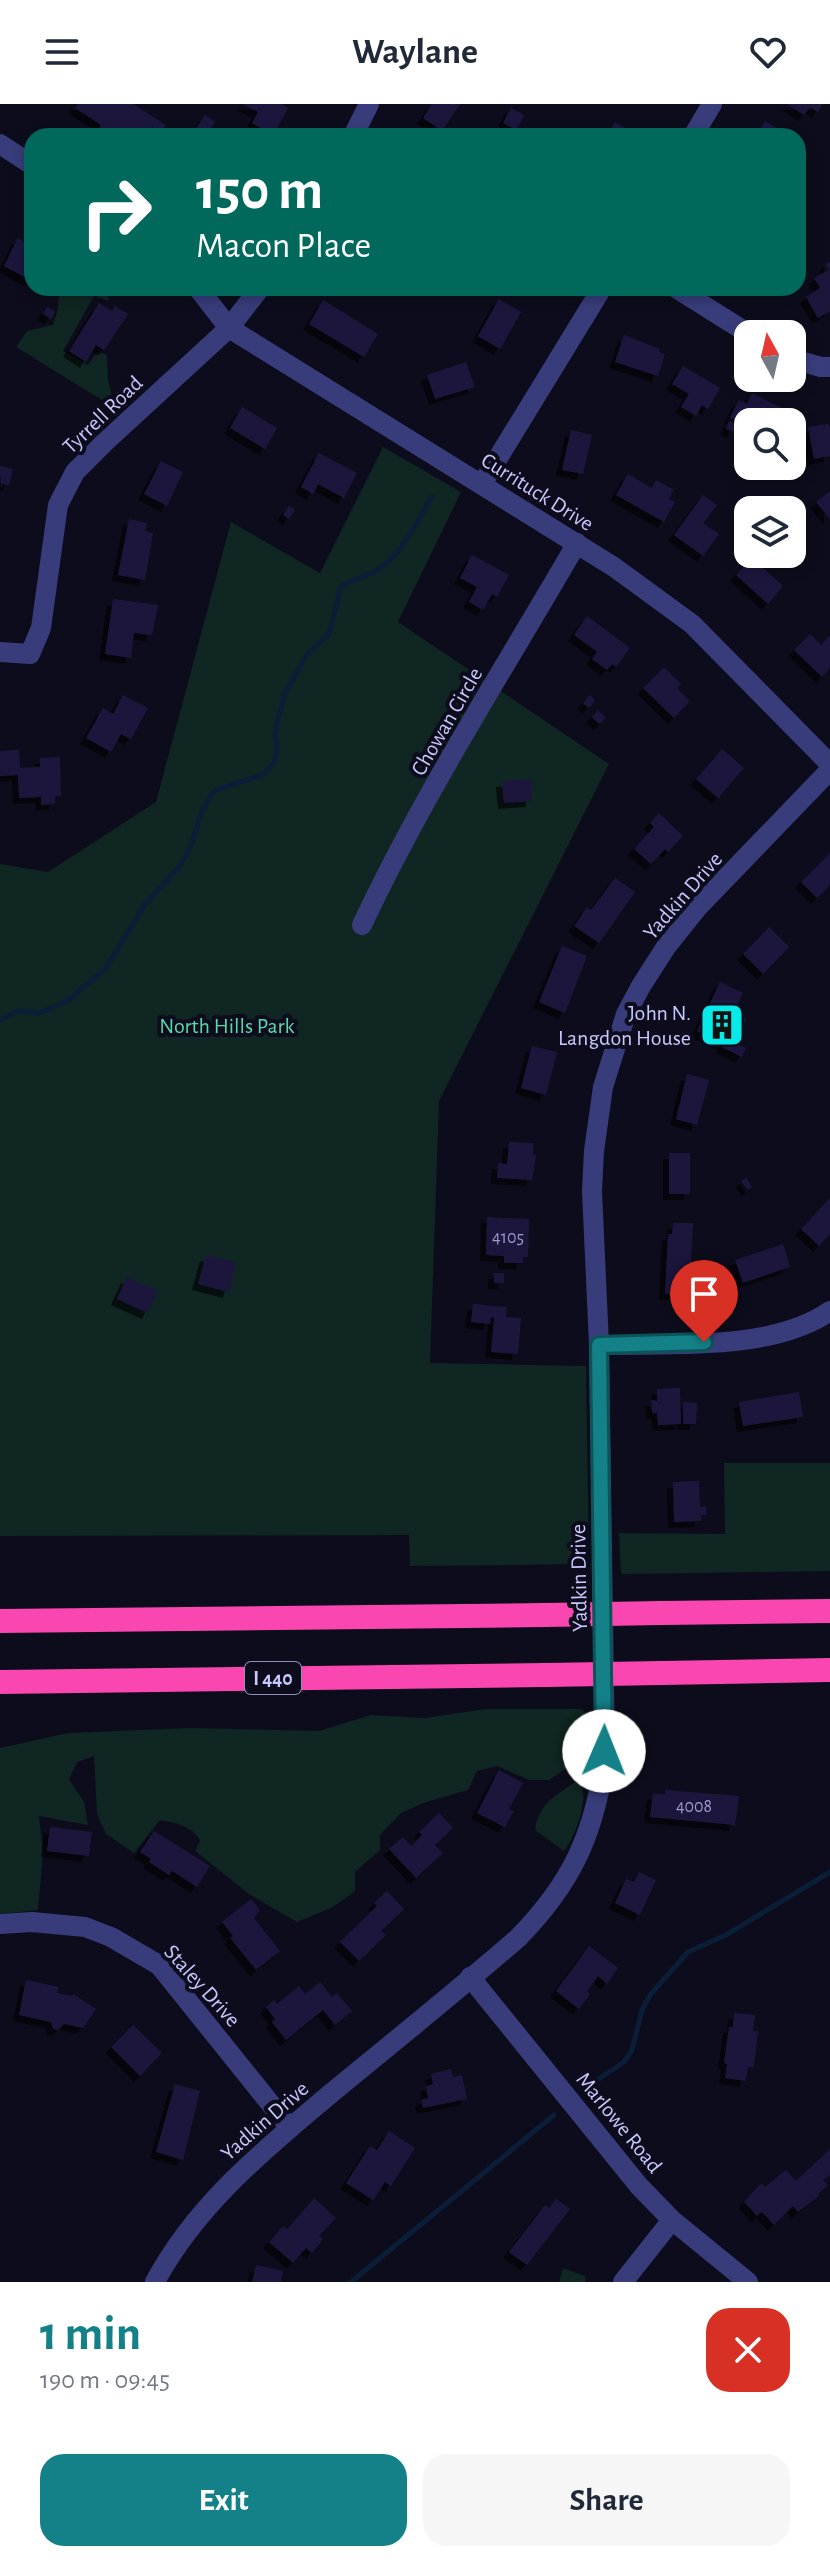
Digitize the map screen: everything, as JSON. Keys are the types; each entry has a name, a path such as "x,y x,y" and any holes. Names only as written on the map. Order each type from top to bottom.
{"highway":[{"path":"0,1621 830,1611"},
{"name":"I 440","path":"0,1682 830,1670"}],"street":[{"path":"357,128 369,104"},
{"path":"698,128 712,104"},
{"path":"0,144 24,160"},
{"name":"Currituck Drive","path":"204,296 229,328 624,573 692,624 830,767"},
{"name":"Tyrrell Road","path":"0,652 30,654 41,628 58,505 75,472 229,328 254,296"},
{"path":"482,484 597,296"},
{"path":"689,296 734,325"},
{"path":"806,363 830,367"},
{"name":"Chowan Circle","path":"362,925 382,881 577,543"},
{"name":"Yadkin Drive","path":"155,2282 175,2247 225,2187 290,2128 518,1938 539,1917 575,1865 592,1825 605,1756 599,1345 592,1198 594,1151 603,1087 626,1014 679,929 830,767"},
{"path":"599,1345 760,1338 805,1325 830,1311"},
{"name":"Staley Drive","path":"0,1924 32,1922 85,1927 111,1937 159,1965 290,2128"},
{"name":"Marlowe Road","path":"470,1977 639,2186 672,2220 748,2282"},
{"path":"623,2282 672,2220"}],"green space":[{"path":"59,296 94,296 63,351 88,365 97,352 107,355 108,380 115,408 16,347 27,331 53,325"},
{"name":"North Hills Park","path":"383,447 461,492 398,622 609,764 439,1101 430,1363 586,1366 589,1564 410,1566 409,1535 0,1536 0,864 48,872 156,802 231,522 320,573"},
{"path":"724,1463 830,1463 830,1571 621,1574 619,1533 725,1534"},
{"path":"486,1709 582,1709 592,1722 595,1749 549,1780 529,1780 497,1766 477,1771 468,1790 401,1813 380,1835 380,1850 355,1872 355,1891 333,1907 297,1922 249,1894 195,1851 200,1841 193,1832 171,1822 160,1820 134,1853 106,1834 97,1814 94,1756 77,1762 69,1779 84,1802 88,1825 39,1816 43,1853 38,1910 0,1914 0,1748 68,1733 190,1728 319,1731 371,1715 425,1718"},
{"path":"578,1780 583,1793 581,1815 564,1851 535,1830 545,1806"},
{"path":"563,2268 585,2276 586,2282 559,2282"}],"building":[{"path":"78,104 133,104 166,125 164,128 99,128 101,125 75,108"},
{"path":"243,104 281,104 288,108 277,128 261,128 252,123 258,112"},
{"path":"432,104 460,104 444,128 438,128 423,118"},
{"path":"787,104 823,104 818,112 810,107 804,115"},
{"path":"511,108 524,115 518,128 503,123"},
{"path":"205,115 215,122 211,128 196,128"},
{"path":"765,121 776,128 761,128"},
{"path":"18,238 24,241 24,277 4,266"},
{"path":"830,262 830,311 818,318 806,297 820,288 814,278 829,270 825,264"},
{"path":"499,299 521,312 500,349 478,336"},
{"path":"323,300 378,334 364,357 309,324"},
{"path":"99,303 112,311 115,306 128,314 104,350 96,345 86,362 69,351"},
{"path":"47,307 55,311 51,319 43,314"},
{"path":"624,335 660,349 659,352 665,354 658,376 615,362"},
{"path":"466,362 475,387 435,399 427,375"},
{"path":"683,366 720,388 708,409 702,405 696,416 681,407 689,394 672,384"},
{"path":"752,393 782,408 735,408 739,400 747,404"},
{"path":"242,407 277,428 265,449 230,428"},
{"path":"729,421 734,423 733,432 726,429"},
{"path":"828,424 830,456 814,459 808,427"},
{"path":"571,430 592,435 583,474 562,470"},
{"path":"319,453 357,473 344,498 318,484 313,494 301,487"},
{"path":"161,461 183,472 167,506 144,494"},
{"path":"0,466 13,469 9,485 2,484 1,489"},
{"path":"628,474 652,488 656,480 674,490 669,499 675,502 664,522 616,495"},
{"path":"830,491 830,519 816,502"},
{"path":"703,495 717,505 703,523 719,534 703,556 674,535"},
{"path":"289,506 295,510 289,519 283,515"},
{"path":"129,519 147,523 145,531 153,533 145,580 118,575"},
{"path":"472,555 509,575 497,597 492,594 483,610 469,602 477,587 460,578"},
{"path":"743,568 763,568 783,586 768,604 736,575"},
{"path":"113,599 158,605 152,635 134,633 131,658 105,654"},
{"path":"587,616 630,648 616,667 612,664 607,670 592,659 597,652 574,635"},
{"path":"810,634 821,645 830,635 830,668 822,677 794,650"},
{"path":"664,667 681,684 677,688 690,701 674,718 643,688"},
{"path":"123,695 148,708 131,739 121,734 111,752 86,738 103,708 113,714"},
{"path":"590,695 595,700 589,708 583,703"},
{"path":"598,710 606,718 599,724 592,717"},
{"path":"722,749 744,768 718,798 696,779"},
{"path":"19,750 20,768 40,767 40,758 60,757 61,796 55,796 55,804 41,805 41,797 19,798 18,775 0,776 0,751"},
{"path":"531,779 532,801 504,803 502,781"},
{"path":"659,813 683,836 651,864 634,849 654,827 650,823"},
{"path":"830,853 830,885 817,898 801,882"},
{"path":"615,878 635,892 599,943 574,926 587,907 591,910"},
{"path":"769,927 789,947 763,974 743,954"},
{"path":"562,946 587,956 565,1013 539,1002"},
{"name":"John N. Langdon House","path":"720,982 743,993 733,1013 746,1019 735,1043 746,1048 742,1057 697,1031"},
{"path":"532,1046 557,1052 546,1095 521,1088"},
{"path":"687,1074 709,1080 697,1125 676,1119"},
{"path":"509,1142 533,1143 533,1155 536,1155 532,1180 497,1178 498,1163 507,1164"},
{"path":"669,1153 690,1153 690,1194 669,1194"},
{"path":"746,1178 752,1187 748,1190 741,1181"},
{"path":"830,1198 830,1234 819,1246 801,1229"},
{"path":"487,1217 529,1219 528,1257 523,1257 523,1263 504,1263 504,1256 486,1255"},
{"path":"673,1223 693,1223 690,1279 683,1279 681,1294 665,1294 668,1234 672,1234"},
{"path":"783,1244 790,1267 743,1283 735,1260"},
{"path":"206,1255 236,1262 229,1292 198,1284"},
{"path":"494,1273 504,1273 504,1283 494,1283"},
{"path":"127,1277 158,1291 148,1313 117,1299"},
{"path":"473,1304 507,1307 506,1317 521,1318 518,1354 491,1352 494,1318 491,1317 490,1324 471,1322"},
{"path":"680,1388 681,1424 658,1425 657,1413 652,1413 651,1400 657,1401 657,1389"},
{"path":"799,1392 803,1417 743,1426 739,1402"},
{"path":"683,1402 697,1403 696,1424 683,1424"},
{"path":"699,1481 700,1507 706,1506 706,1515 701,1515 701,1521 674,1522 673,1482"},
{"path":"499,1770 523,1783 509,1809 514,1811 505,1827 477,1813"},
{"path":"665,1790 739,1796 735,1825 650,1817 653,1793 665,1795"},
{"path":"439,1813 453,1828 435,1845 443,1853 416,1878 389,1849 403,1837 411,1846 422,1835 419,1832"},
{"path":"50,1827 92,1832 89,1856 47,1851"},
{"path":"154,1831 210,1866 197,1887 172,1871 169,1875 140,1852"},
{"path":"639,1872 656,1880 640,1915 615,1903 626,1879 634,1882"},
{"path":"387,1891 404,1909 381,1931 386,1935 359,1961 340,1942 377,1906 374,1903"},
{"path":"251,1899 260,1910 254,1918 280,1951 256,1970 230,1938 233,1936 222,1922"},
{"path":"589,1946 618,1968 607,1984 598,1976 579,2009 556,1991"},
{"path":"26,1980 59,1987 57,1993 73,1994 96,2009 83,2028 64,2024 58,2030 53,2029 51,2022 19,2015"},
{"path":"320,1982 332,1997 337,1993 352,2011 335,2025 323,2010 286,2040 272,2022 275,2019 266,2007 274,2000 277,2004 299,1986 305,1994"},
{"path":"734,2013 755,2015 753,2031 758,2031 754,2067 748,2067 746,2081 725,2078 727,2064 724,2063"},
{"path":"133,2025 162,2053 140,2076 111,2047"},
{"path":"451,2069 453,2077 462,2075 467,2099 423,2108 421,2100 428,2098 426,2086 433,2084 431,2074"},
{"path":"175,2084 200,2091 183,2160 156,2152"},
{"path":"389,2131 415,2148 391,2186 385,2182 373,2200 346,2183 370,2146 377,2150"},
{"path":"830,2149 830,2175 823,2180 828,2185 798,2212 793,2206 774,2225 762,2212 757,2216 744,2202 759,2185 765,2187 786,2170 796,2181"},
{"path":"314,2198 336,2218 319,2236 323,2239 312,2253 306,2248 293,2263 269,2242 283,2226 287,2229"},
{"path":"556,2199 570,2209 527,2265 509,2252 545,2205 549,2208"},
{"path":"256,2265 283,2271 281,2282 252,2282"}],"waterway":[{"path":"0,1020 18,1011 39,1013 69,1000 106,968 145,904 179,867 190,849 202,811 214,791 265,774 274,762 277,749 275,733 284,695 306,656 329,634 341,587 389,561 403,545 432,497"},
{"path":"597,2080 624,2062 632,2050 642,2010 650,1995 688,1952 726,1935 830,1872"},
{"path":"351,2282 554,2115"}],"place":[{"name":"John N. Langdon House","path":"722,1025"}],"route":[{"path":"604,1751 599,1345 704,1342"}]}
